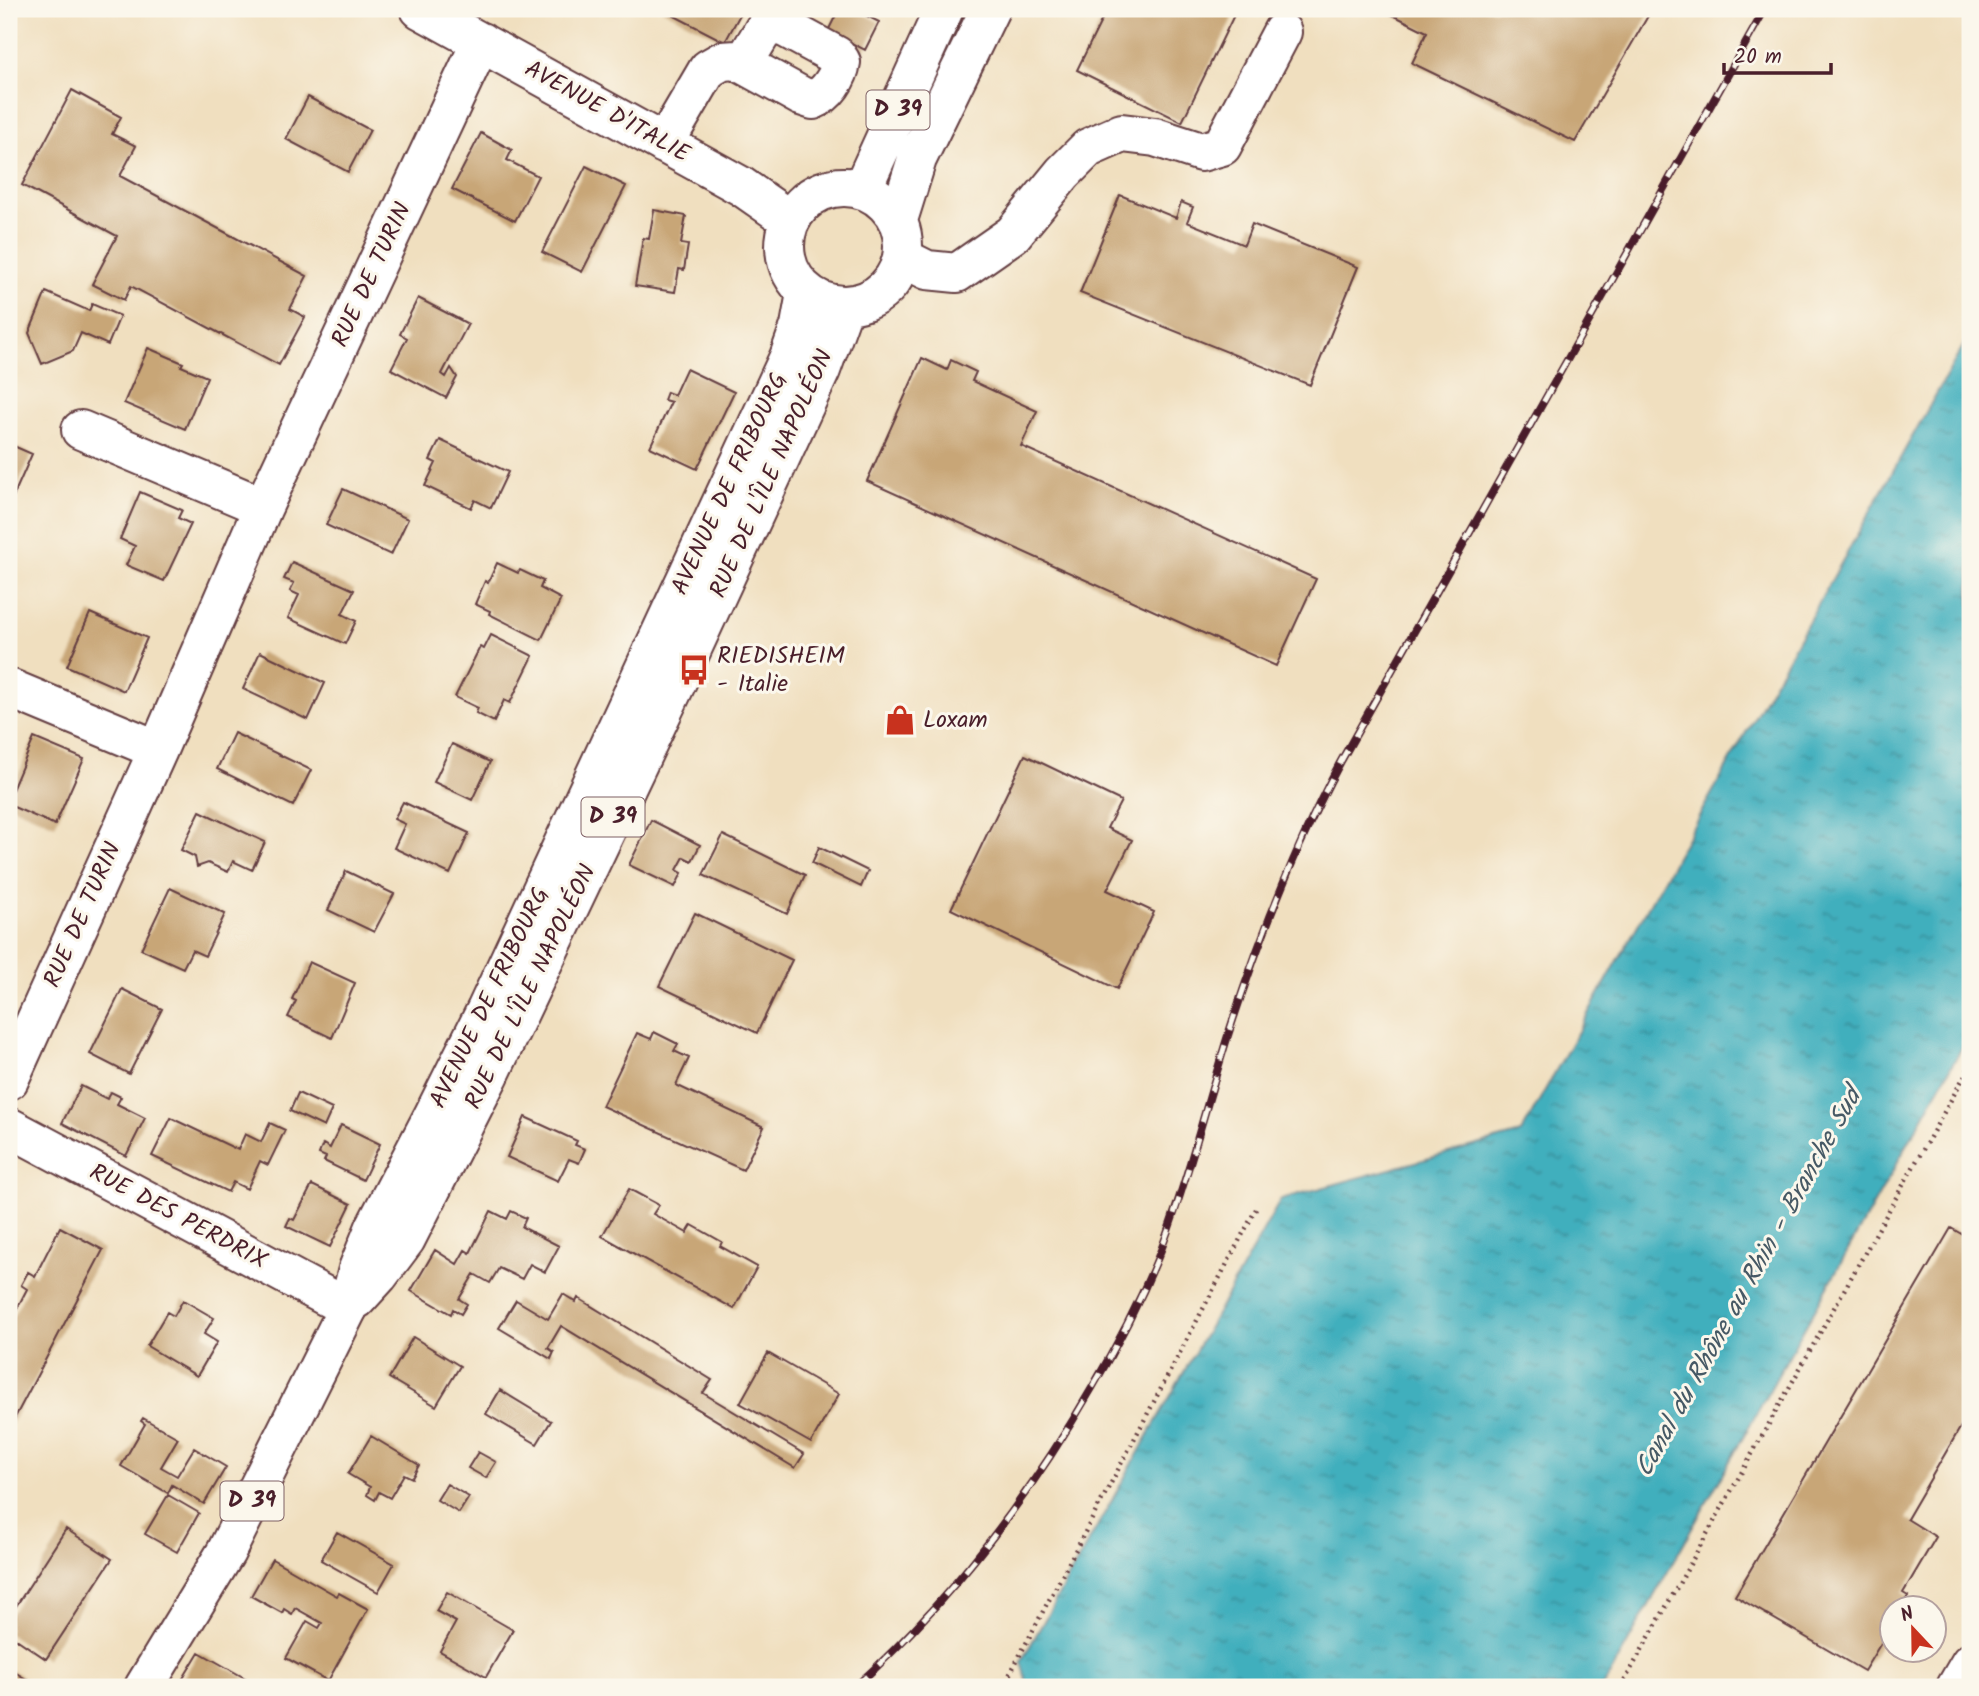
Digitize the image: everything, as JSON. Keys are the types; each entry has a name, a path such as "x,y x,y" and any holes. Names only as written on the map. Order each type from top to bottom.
{"main road":[{"name":"AVENUE D'ITALIE","path":"420,9 741,186 790,220"},
{"name":"D 39","path":"862,189 944,9"},
{"name":"D 39","path":"898,220 917,159 990,9"},
{"path":"903,258 927,270 957,273 1013,234 1063,173 1088,148 1122,133 1154,137 1201,152 1223,146 1282,32"},
{"name":"RUE DE TURIN","path":"9,1080 158,750 263,507 481,42"},
{"path":"664,144 708,69 722,61 737,60 743,64"},
{"path":"841,187 862,189 883,201 898,220 904,239 903,258 896,277 882,293 864,303 844,306 824,303 806,293 790,272 784,246 790,220 803,203 821,191 841,187"},
{"name":"AVENUE DE FRIBOURG","path":"144,1687 226,1552 348,1308 358,1269 375,1227 486,1010 789,357 800,326 806,293"},
{"name":"RUE DE L'ÎLE NAPOLÉON","path":"348,1308 379,1275 406,1239 489,1076 674,688 821,370 844,306"},
{"path":"81,430 263,507"},
{"path":"9,688 158,750"},
{"name":"RUE DES PERDRIX","path":"9,1127 348,1308"},
{"path":"1956,1687 1970,1662"}],"path":[{"path":"1621,1687 1970,1066"},
{"path":"1003,1687 1256,1209"}],"water":[{"name":"Canal du Rhône au Rhin - Branche Sud","path":"1970,334 1970,1033 1603,1687 1028,1687 1021,1662 1281,1199 1521,1133"}],"building":[{"path":"661,9 743,9 725,42"},
{"path":"839,9 853,9 879,22 865,50 828,31"},
{"path":"1107,9 1237,9 1182,122 1077,70"},
{"path":"1381,9 1652,9 1575,142 1412,63 1427,32"},
{"path":"72,90 121,117 112,134 136,146 120,176 307,276 290,309 305,317 279,365 131,286 124,300 92,284 117,236 22,185"},
{"path":"308,97 370,130 348,172 286,139"},
{"path":"481,133 512,150 507,160 538,176 515,221 452,189"},
{"path":"586,166 626,186 582,272 542,252"},
{"path":"1120,195 1176,218 1181,202 1193,207 1187,222 1244,245 1252,224 1358,267 1310,385 1080,293"},
{"path":"654,210 686,216 681,244 688,245 684,270 679,269 675,292 635,286 643,238 649,239"},
{"path":"46,292 89,311 92,304 120,316 108,345 81,333 73,351 42,364 29,333"},
{"path":"418,298 468,324 442,374 446,377 451,368 457,377 446,398 391,369 407,338 400,334"},
{"path":"148,348 207,377 185,429 124,403"},
{"path":"922,358 947,370 951,360 976,372 972,381 1037,411 1021,446 1316,579 1276,666 867,481"},
{"path":"686,369 734,392 697,469 650,447 671,402 664,400 667,392 674,395"},
{"path":"440,440 508,472 491,508 475,500 471,508 425,486 436,463 430,460"},
{"path":"9,444 32,454 9,506"},
{"path":"343,489 408,519 391,555 326,525"},
{"path":"140,492 182,510 178,518 191,524 164,581 126,565 135,546 120,539"},
{"path":"292,562 354,590 342,614 356,621 345,644 288,618 299,595 290,591 294,583 284,579"},
{"path":"497,563 543,581 540,588 561,599 541,640 475,604"},
{"path":"90,613 147,638 124,691 67,666"},
{"path":"491,635 533,656 510,703 504,700 494,722 476,713 478,708 455,697 480,647 484,649"},
{"path":"260,652 325,683 308,720 243,689"},
{"path":"234,733 311,770 293,806 217,769"},
{"path":"34,738 84,759 55,825 9,805 9,797"},
{"path":"452,744 490,762 472,800 434,782"},
{"path":"1025,755 1121,801 1107,828 1132,840 1107,890 1154,912 1117,989 951,909"},
{"path":"403,802 469,833 450,874 394,848 405,824 394,819"},
{"path":"200,811 265,842 252,870 233,861 228,872 208,863 197,867 195,857 181,850"},
{"path":"651,820 700,845 692,861 684,857 677,870 682,873 675,887 629,865"},
{"path":"723,835 805,875 787,914 703,875"},
{"path":"819,847 868,871 861,887 812,863"},
{"path":"346,871 394,894 374,932 328,910"},
{"path":"170,888 225,914 205,956 192,950 183,968 141,949"},
{"path":"695,913 792,960 757,1033 659,986"},
{"path":"309,962 355,983 332,1038 288,1017 296,1001 292,999"},
{"path":"122,989 162,1009 129,1074 90,1054"},
{"path":"654,1032 678,1044 674,1051 689,1058 676,1085 764,1127 743,1170 602,1106 637,1033 651,1039"},
{"path":"81,1086 107,1099 111,1092 121,1097 117,1104 145,1118 126,1156 62,1123"},
{"path":"298,1093 332,1109 324,1127 290,1111"},
{"path":"525,1117 577,1141 575,1145 585,1149 579,1163 569,1159 558,1181 507,1157"},
{"path":"171,1118 238,1150 245,1134 261,1142 270,1123 285,1130 268,1165 260,1161 247,1189 233,1182 228,1192 152,1156"},
{"path":"341,1125 380,1144 363,1180 324,1161 326,1157 319,1154 323,1144 330,1148"},
{"path":"312,1185 351,1204 330,1247 286,1226 290,1218 294,1220"},
{"path":"629,1189 659,1205 653,1214 687,1233 692,1225 722,1242 720,1246 757,1267 734,1309 602,1236"},
{"path":"491,1211 507,1219 511,1211 526,1218 522,1227 559,1246 545,1272 530,1264 522,1279 499,1268 490,1283 474,1274 459,1299 467,1304 461,1314 453,1309 451,1314 411,1291 435,1250 457,1264 465,1250 470,1253"},
{"path":"60,1227 103,1250 9,1429 9,1324 27,1289 21,1285 28,1272 35,1276"},
{"path":"1951,1228 1970,1239 1970,1411 1907,1519 1936,1537 1905,1594 1878,1594 1878,1648 1864,1671 1735,1596"},
{"path":"563,1294 576,1302 578,1298 712,1380 703,1393 804,1454 795,1468 561,1326 548,1348 554,1352 551,1359 499,1328 516,1300 548,1319"},
{"path":"183,1300 214,1318 204,1334 217,1342 197,1376 147,1346 167,1312 174,1316"},
{"path":"413,1337 460,1366 436,1406 389,1378"},
{"path":"768,1353 839,1394 811,1443 740,1403"},
{"path":"500,1390 551,1421 537,1444 486,1414"},
{"path":"143,1418 178,1438 161,1467 177,1476 194,1448 226,1467 204,1504 172,1485 168,1493 121,1466 145,1424 141,1421"},
{"path":"371,1436 419,1465 412,1478 404,1474 390,1498 379,1492 375,1500 367,1495 370,1487 348,1474"},
{"path":"478,1452 496,1462 486,1478 468,1468"},
{"path":"447,1484 469,1497 459,1513 437,1500"},
{"path":"168,1495 199,1513 177,1552 145,1534"},
{"path":"66,1529 112,1559 46,1659 9,1634 9,1617"},
{"path":"337,1532 394,1564 378,1592 321,1560"},
{"path":"272,1559 337,1596 339,1593 368,1609 328,1681 286,1658 307,1621 319,1628 322,1623 295,1608 292,1614 284,1609 282,1613 251,1596"},
{"path":"447,1592 513,1630 486,1677 440,1651 456,1622 436,1611"},
{"path":"199,1652 261,1687 179,1685"},
{"path":"9,1669 39,1687 11,1687 13,1683 9,1681"}],"railway":[{"path":"9,20 13,9"},
{"path":"855,1687 923,1620 985,1547 1041,1469 1111,1354 1138,1303 1161,1250 1254,958 1280,891 1324,793 1765,9"}],"place":[{"name":"RIEDISHEIM - Italie","path":"694,670"},
{"name":"Loxam","path":"900,720"}]}
